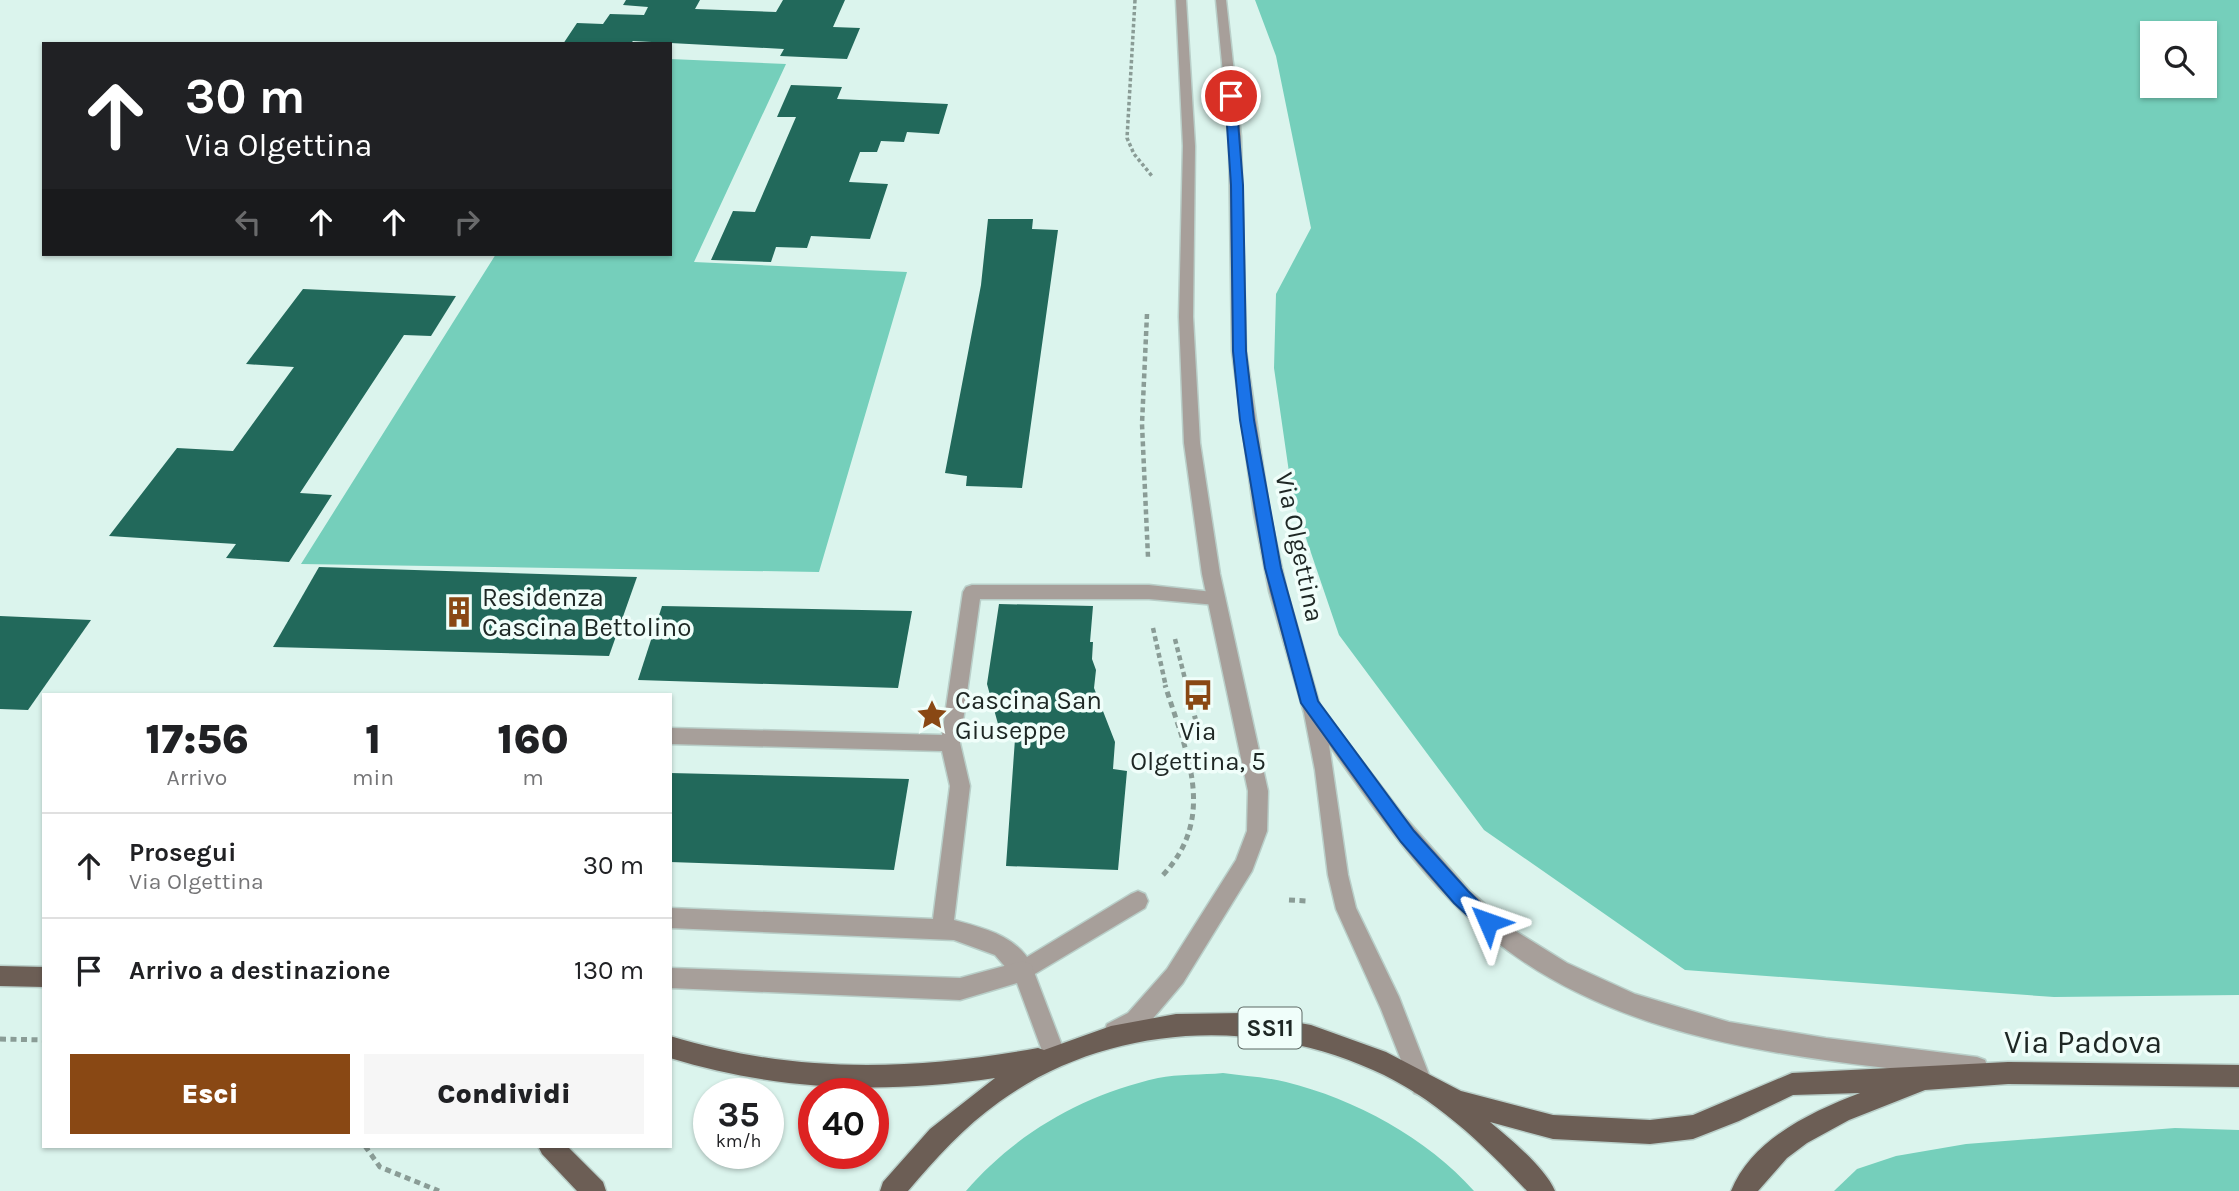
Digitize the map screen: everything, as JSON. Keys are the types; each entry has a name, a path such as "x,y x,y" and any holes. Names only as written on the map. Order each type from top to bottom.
{"main road":[{"path":"0,976 42,977"},
{"name":"SS11","path":"892,1191 951,1125 1001,1086 1055,1056 1107,1036 1152,1026 1198,1021 1243,1023 1289,1031 1334,1043 1379,1061 1422,1085 1466,1116 1508,1153 1543,1191"},
{"name":"SS11","path":"672,1048 729,1064 815,1075 898,1077 971,1072 1055,1056"},
{"name":"Via Padova","path":"1422,1085 1458,1102 1553,1127 1650,1132 1703,1123 1792,1084 2008,1073 2239,1076"},
{"name":"Via Padova","path":"1743,1191 1762,1165 1808,1126 1927,1079"},
{"path":"552,1148 594,1191"}],"street":[{"path":"1107,1036 1136,1021 1175,976 1245,864 1257,831 1256,778 1216,598 1198,491 1187,379 1186,280 1190,166 1181,0"},
{"name":"Via Olgettina","path":"1221,0 1235,143 1237,292 1247,420 1273,568 1310,703 1325,770 1335,859 1346,909 1391,1005 1422,1085"},
{"path":"942,928 960,786 950,743 971,592 1149,592 1216,598"},
{"path":"1310,703 1407,836 1454,889 1506,937 1561,972 1659,1016 1730,1035 2008,1073"},
{"path":"672,736 950,743"},
{"path":"672,978 960,989 1023,971 1138,901"},
{"path":"672,918 942,928 997,944 1018,959 1055,1056"}],"path":[{"path":"1135,0 1126,138 1134,154 1154,178"},
{"path":"1138,901 1173,864 1193,826 1193,782 1154,638 1149,592 1142,424 1148,301"},
{"path":"1175,639 1201,742"},
{"path":"0,1039 42,1040"},
{"path":"366,1148 380,1167 439,1191"}],"green space":[{"path":"1255,0 2239,0 2239,995 2054,997 1685,970 1484,830 1339,635 1293,500 1274,368 1276,294 1311,228 1276,56"},
{"path":"672,59 786,64 694,262 907,272 819,572 301,564 495,256 672,256"},
{"path":"1223,1073 1286,1082 1312,1089 1363,1110 1388,1123 1434,1154 1474,1191 966,1191 1007,1151 1029,1134 1077,1106 1130,1085 1158,1078"},
{"path":"2175,1128 2239,1130 2239,1191 1834,1191 1857,1169 1896,1156 1966,1144"}],"building":[{"path":"626,0 700,0 695,9 776,12 783,0 845,0 833,27 860,28 847,59 780,56 784,49 672,42 564,42 577,23 603,24 610,14 644,15 648,7 623,5"},
{"path":"791,85 842,87 837,99 948,104 939,134 907,132 904,142 881,141 877,152 860,152 849,182 888,184 870,239 811,236 807,248 776,247 771,262 711,260 733,211 755,212 796,117 777,117"},
{"path":"988,219 1033,219 1032,229 1058,230 1022,488 966,486 967,476 945,473 981,285"},
{"path":"303,289 456,296 431,336 404,335 300,493 332,495 289,562 226,558 236,544 109,536 177,448 233,451 294,367 246,364"},
{"name":"Residenza Cascina Bettolino","path":"319,567 637,577 609,656 273,647"},
{"path":"999,604 1093,606 1090,642 1093,642 1092,659 1096,670 1094,688 1115,742 1113,769 1127,771 1118,870 1006,866 1016,725 998,724 987,684"},
{"path":"662,606 912,611 898,688 638,680"},
{"path":"0,616 91,620 28,710 0,709"},
{"path":"672,773 909,779 894,870 672,862"}],"place":[{"name":"Residenza Cascina Bettolino","path":"459,612"},
{"name":"Via Olgettina, 5","path":"1198,695"},
{"name":"Cascina San Giuseppe","path":"932,715"}],"route":[{"path":"1231,96 1237,185 1237,292 1247,420 1278,591 1310,703 1407,836 1461,897 1488,922"}]}
